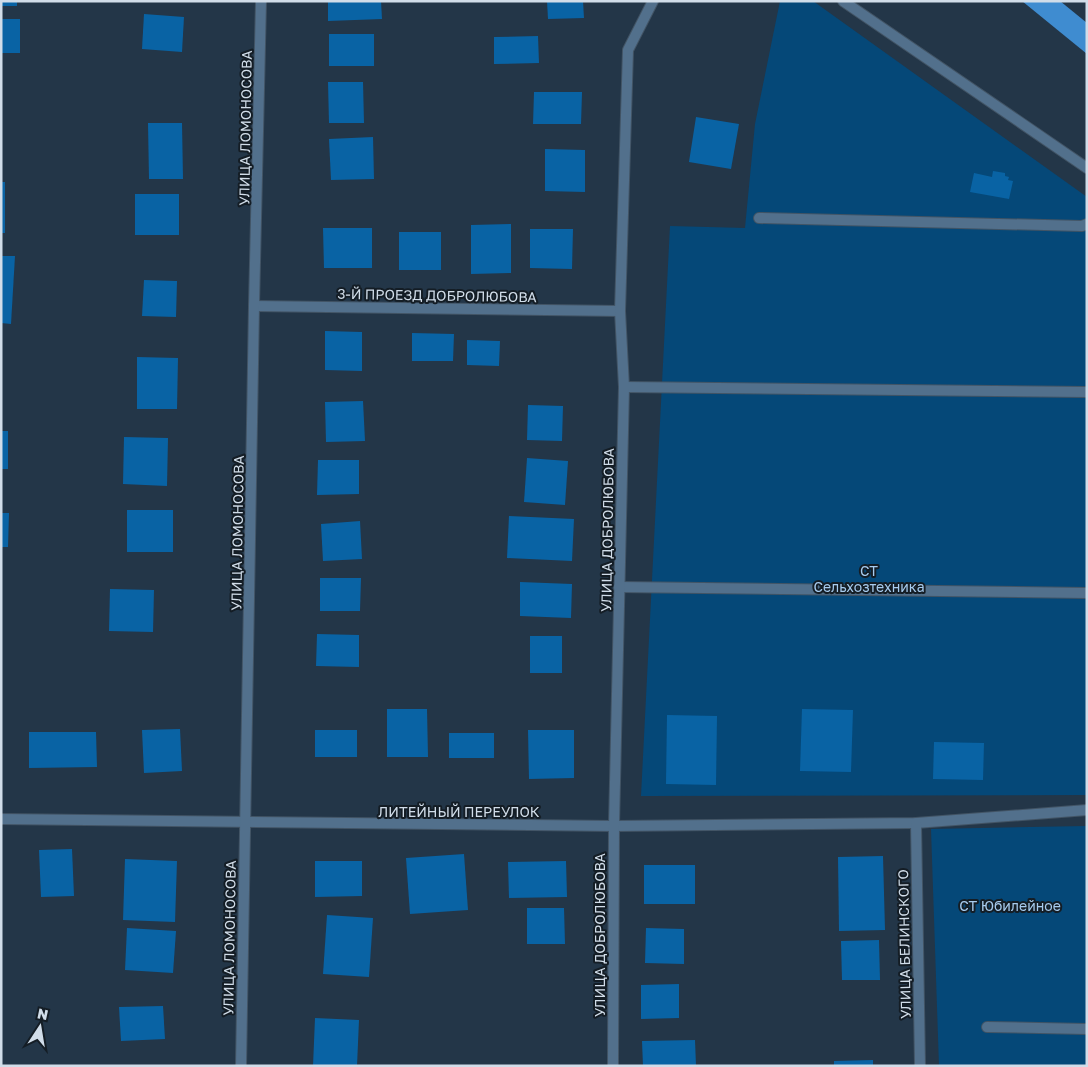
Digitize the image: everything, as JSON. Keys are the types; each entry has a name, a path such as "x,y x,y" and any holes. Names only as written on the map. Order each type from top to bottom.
{"street":[{"name":"УЛИЦА ЛОМОНОСОВА","path":"241,1066 261,1"},
{"name":"УЛИЦА ДОБРОЛЮБОВА","path":"613,1066 614,826 624,387 620,311 628,50 653,1"},
{"path":"843,1 1087,168"},
{"path":"759,218 1082,226 1087,224"},
{"name":"3-Й ПРОЕЗД ДОБРОЛЮБОВА","path":"254,306 620,311"},
{"path":"624,387 1087,392"},
{"path":"619,587 1087,593"},
{"name":"ЛИТЕЙНЫЙ ПЕРЕУЛОК","path":"1,819 614,826 916,822 1087,810"},
{"name":"УЛИЦА БЕЛИНСКОГО","path":"916,822 920,1066"},
{"path":"987,1027 1087,1029"}],"green space":[{"name":"СТ Сельхозтехника","path":"780,1 813,1 1087,197 1087,795 641,796 670,226 745,228 755,124"},
{"name":"СТ Юбилейное","path":"1087,826 1087,1066 939,1066 931,829"}],"shaded area":[{"path":"1022,1 1060,1 1087,23 1087,54"}],"building":[{"path":"1,1 17,1 17,6 1,6"},
{"path":"328,1 381,1 382,19 328,21"},
{"path":"547,1 583,1 584,18 548,19"},
{"path":"144,14 184,17 182,52 142,49"},
{"path":"1,19 20,19 20,53 1,53"},
{"path":"329,34 374,34 374,66 329,66"},
{"path":"538,36 539,63 494,64 494,37"},
{"path":"328,82 363,82 364,123 329,123"},
{"path":"534,92 582,92 581,124 533,124"},
{"path":"696,117 739,124 731,169 689,162"},
{"path":"148,123 182,123 183,179 149,179"},
{"path":"373,137 374,179 331,180 329,139"},
{"path":"545,149 585,150 585,192 545,191"},
{"path":"993,171 1005,173 1005,176 1009,177 1008,180 1013,181 1009,199 970,192 974,173 992,177"},
{"path":"1,182 5,182 5,233 1,233"},
{"path":"135,194 179,194 179,235 135,235"},
{"path":"511,224 511,273 471,274 471,225"},
{"path":"323,228 372,228 372,268 324,268"},
{"path":"530,229 573,229 572,269 530,268"},
{"path":"399,232 441,232 441,270 399,270"},
{"path":"1,256 15,256 11,324 1,323"},
{"path":"144,280 177,281 176,317 142,316"},
{"path":"325,331 362,332 362,371 325,370"},
{"path":"412,333 454,334 453,361 412,361"},
{"path":"467,340 500,341 499,366 467,365"},
{"path":"137,357 178,358 177,409 137,409"},
{"path":"363,401 365,441 326,442 325,402"},
{"path":"528,405 563,406 562,441 527,440"},
{"path":"1,431 8,431 8,469 1,469"},
{"path":"124,437 168,438 167,486 123,484"},
{"path":"527,458 568,461 565,505 524,502"},
{"path":"318,460 359,460 359,494 317,495"},
{"path":"127,510 173,510 173,552 127,552"},
{"path":"1,513 9,513 8,547 1,547"},
{"path":"509,516 574,519 572,561 507,558"},
{"path":"360,521 362,559 323,561 321,524"},
{"path":"320,578 361,578 360,611 320,611"},
{"path":"520,582 572,584 571,618 520,616"},
{"path":"110,589 154,590 153,632 109,631"},
{"path":"317,634 359,635 359,667 316,666"},
{"path":"530,636 562,636 562,673 530,673"},
{"path":"387,709 427,709 428,757 387,757"},
{"path":"802,709 853,710 851,772 800,771"},
{"path":"667,715 717,716 716,785 666,784"},
{"path":"180,729 182,771 144,773 142,730"},
{"path":"315,730 357,730 357,757 315,757"},
{"path":"528,730 574,730 574,778 529,779"},
{"path":"29,732 96,732 97,767 29,768"},
{"path":"449,733 494,733 494,758 449,758"},
{"path":"934,742 984,743 983,780 933,779"},
{"path":"72,849 74,896 41,897 39,850"},
{"path":"464,854 468,910 410,914 406,858"},
{"path":"883,856 885,930 839,931 838,857"},
{"path":"125,859 177,861 175,922 123,920"},
{"path":"315,861 362,861 362,896 315,897"},
{"path":"566,861 567,897 509,898 508,862"},
{"path":"644,865 695,865 695,904 644,904"},
{"path":"527,908 564,908 565,944 527,944"},
{"path":"327,915 373,918 369,977 323,974"},
{"path":"127,928 176,931 173,973 125,970"},
{"path":"646,928 684,929 684,964 645,963"},
{"path":"879,940 880,980 842,980 841,941"},
{"path":"679,984 679,1018 641,1019 641,985"},
{"path":"163,1006 165,1039 121,1041 119,1007"},
{"path":"315,1018 359,1020 357,1066 313,1066"},
{"path":"695,1040 696,1066 643,1066 642,1041"},
{"path":"873,1060 873,1066 834,1066 834,1061"}]}
